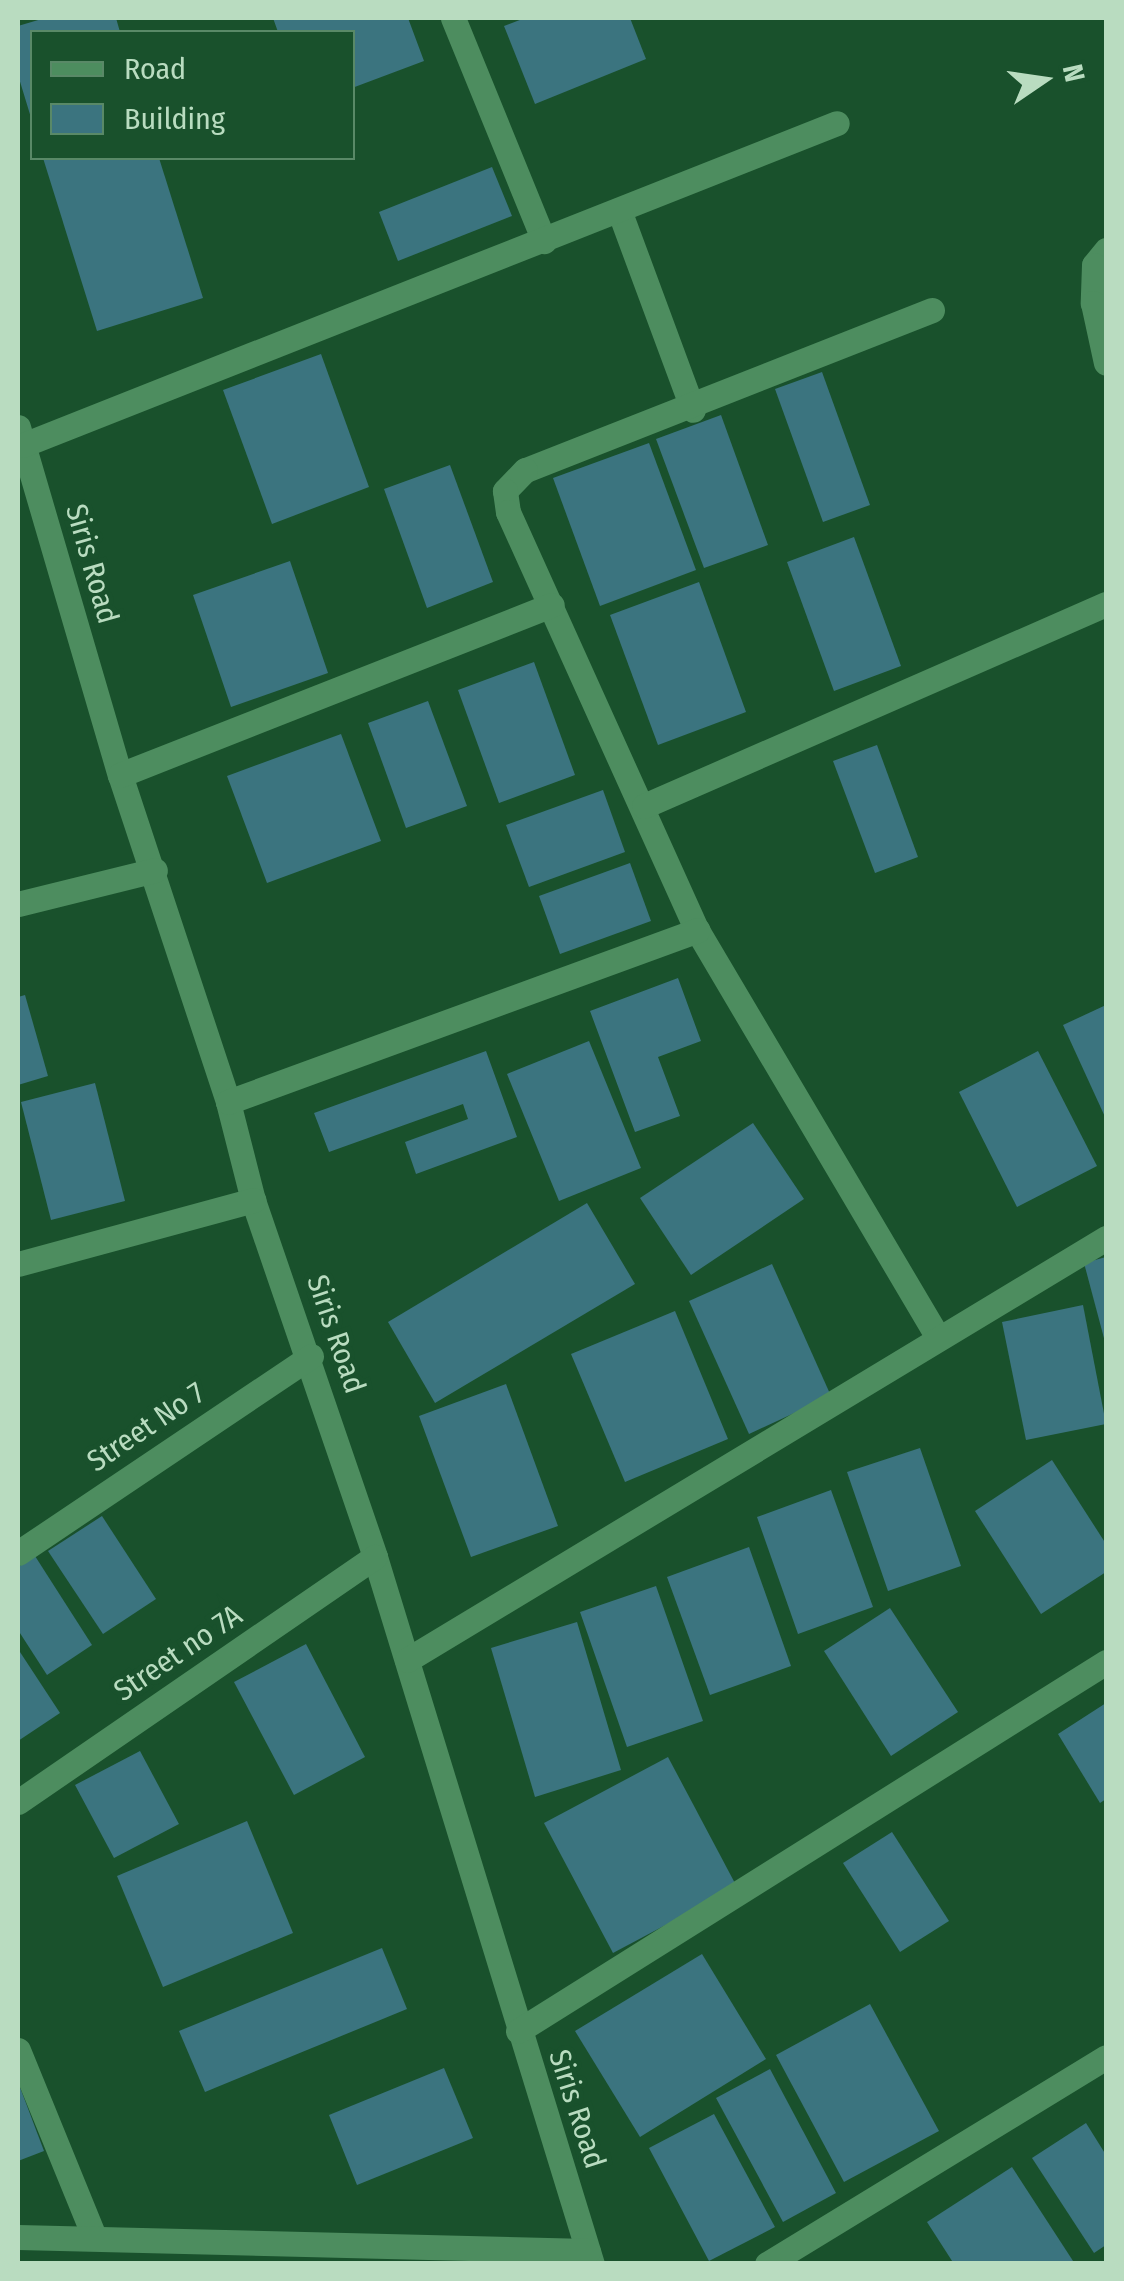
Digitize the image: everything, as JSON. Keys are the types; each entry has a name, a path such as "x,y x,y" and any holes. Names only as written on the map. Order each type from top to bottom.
{"street":[{"path":"453,18 544,241"},
{"path":"20,436 544,241 837,123"},
{"path":"619,210 693,410"},
{"path":"1106,250 1094,266 1093,303 1106,363"},
{"path":"932,310 693,410 512,479 505,491 508,512 697,930 938,1337"},
{"name":"Siris Road","path":"20,436 120,775 155,870 228,1102 253,1200 312,1356 590,2257"},
{"path":"644,806 1106,604"},
{"path":"120,775 552,605"},
{"path":"18,904 155,870"},
{"path":"228,1102 697,930"},
{"path":"18,1264 253,1200"},
{"path":"408,1660 1106,1238"},
{"name":"Street No 7","path":"18,1553 312,1356"},
{"name":"Street no 7A","path":"18,1802 376,1557"},
{"path":"518,2032 1106,1662"},
{"path":"18,2050 94,2236"},
{"path":"767,2264 1106,2056"},
{"path":"18,2237 94,2236 590,2257"}],"building":[{"path":"45,18 116,18 119,30 30,30 30,114 18,75 18,26"},
{"path":"273,18 408,18 424,61 355,87 355,30 277,30"},
{"path":"525,18 630,18 646,59 535,104 504,26"},
{"path":"44,160 160,160 203,298 97,331"},
{"path":"492,167 512,216 398,261 379,212"},
{"path":"321,354 369,487 272,524 223,390"},
{"path":"822,372 870,505 823,522 775,389"},
{"path":"721,415 768,545 704,568 656,439"},
{"path":"649,443 696,570 600,606 553,478"},
{"path":"450,465 493,582 427,608 384,489"},
{"path":"854,537 901,666 834,691 787,562"},
{"path":"290,561 328,673 231,707 193,595"},
{"path":"699,582 746,712 658,745 610,615"},
{"path":"534,662 575,775 499,803 458,690"},
{"path":"428,701 467,806 406,828 368,723"},
{"path":"341,734 381,841 267,883 227,776"},
{"path":"877,745 918,857 875,873 833,761"},
{"path":"603,790 625,852 529,887 506,825"},
{"path":"630,863 651,921 560,954 539,896"},
{"path":"678,978 701,1041 658,1057 680,1116 635,1132 590,1011"},
{"path":"25,995 48,1076 18,1085 18,997"},
{"path":"1106,1005 1106,1119 1063,1025"},
{"path":"589,1041 641,1168 559,1201 507,1074"},
{"path":"486,1051 517,1137 416,1174 405,1142 468,1119 463,1104 329,1152 314,1113"},
{"path":"1038,1051 1097,1166 1017,1207 959,1092"},
{"path":"95,1083 125,1201 51,1220 21,1102"},
{"path":"753,1123 804,1199 691,1275 640,1198"},
{"path":"587,1203 635,1284 435,1403 388,1322"},
{"path":"1106,1257 1106,1342 1105,1342 1084,1263"},
{"path":"772,1264 831,1396 749,1434 689,1301"},
{"path":"1083,1305 1106,1424 1026,1440 1002,1322"},
{"path":"675,1311 728,1439 625,1482 571,1354"},
{"path":"506,1384 558,1526 471,1557 419,1416"},
{"path":"920,1448 961,1566 888,1591 847,1472"},
{"path":"1052,1460 1106,1544 1106,1572 1041,1614 975,1511"},
{"path":"831,1490 873,1607 798,1634 757,1517"},
{"path":"102,1516 156,1599 103,1634 48,1551"},
{"path":"749,1547 791,1666 710,1695 667,1577"},
{"path":"35,1556 92,1645 47,1675 18,1630 18,1567"},
{"path":"656,1586 703,1721 627,1747 580,1612"},
{"path":"890,1608 958,1712 891,1756 824,1651"},
{"path":"577,1622 621,1770 535,1797 491,1648"},
{"path":"306,1644 365,1757 294,1795 234,1682"},
{"path":"18,1649 60,1713 18,1741"},
{"path":"1106,1703 1106,1799 1100,1803 1058,1734"},
{"path":"140,1751 179,1824 114,1858 75,1785"},
{"path":"668,1757 737,1887 613,1953 544,1823"},
{"path":"247,1821 293,1933 163,1987 117,1876"},
{"path":"892,1832 949,1921 900,1952 843,1863"},
{"path":"382,1948 407,2009 205,2092 179,2031"},
{"path":"702,1954 766,2059 640,2137 575,2031"},
{"path":"870,2004 939,2131 844,2182 776,2055"},
{"path":"444,2068 473,2138 357,2185 329,2115"},
{"path":"770,2069 836,2193 783,2222 716,2098"},
{"path":"18,2082 44,2151 18,2161"},
{"path":"714,2114 775,2227 709,2261 649,2148"},
{"path":"1086,2123 1106,2155 1106,2245 1094,2253 1032,2158"},
{"path":"1012,2167 1075,2264 954,2264 927,2222"}]}
